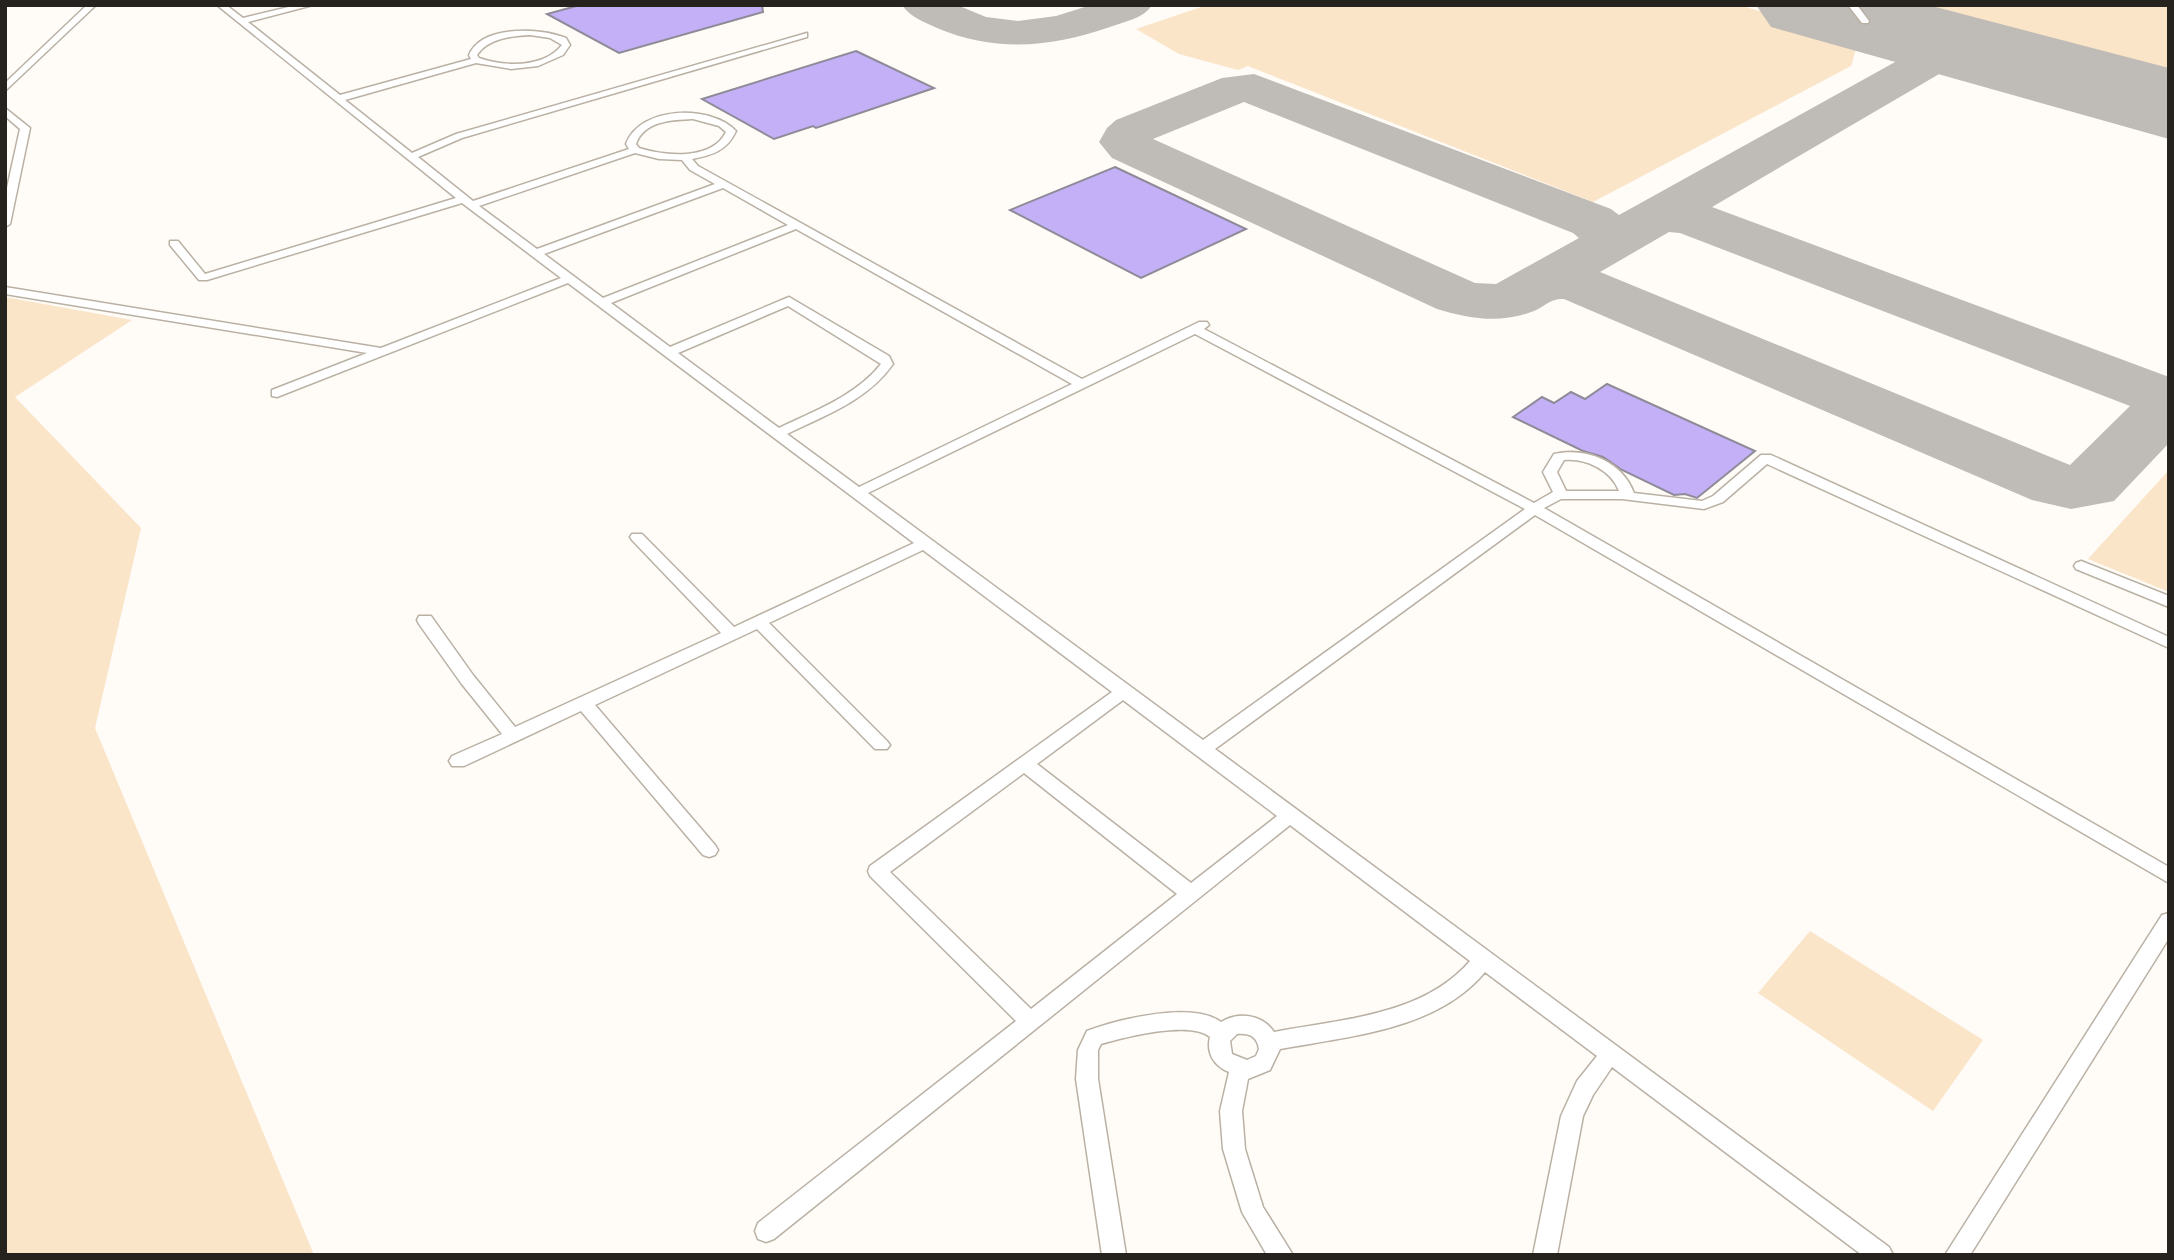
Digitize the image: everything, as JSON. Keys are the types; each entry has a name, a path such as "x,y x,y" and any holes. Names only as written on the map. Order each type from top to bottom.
{"lane":[{"path":"5,88 92,5"},
{"path":"221,5 535,254 1881,1255"},
{"path":"241,21 309,5"},
{"path":"1852,5 1866,21"},
{"path":"338,99 477,60 497,66 529,65 555,56 566,45 556,36 545,34 503,36 490,40 475,50 473,55 477,60"},
{"path":"410,157 459,136 804,35"},
{"path":"5,111 25,128 5,224"},
{"path":"174,243 203,278 467,202 635,150 660,158 685,157 711,151 730,138 731,131 718,120 675,117 646,125 636,131 631,137 635,150"},
{"path":"685,157 694,168 1082,384"},
{"path":"535,254 724,184"},
{"path":"601,303 796,225"},
{"path":"277,393 569,279"},
{"path":"5,290 382,352"},
{"path":"667,353 789,301 885,359 887,364 883,371 862,388 776,434"},
{"path":"856,494 1201,326 1535,509 2169,876"},
{"path":"1561,495 1550,472 1559,457 1569,454 1588,458 1618,475 1628,495"},
{"path":"1201,750 1551,497 1628,495 1704,505 1718,499 1766,458 2169,643"},
{"path":"637,537 732,635"},
{"path":"458,761 924,544"},
{"path":"2081,566 2169,602"},
{"path":"425,620 467,679 513,736"},
{"path":"760,622 881,745"},
{"path":"1030,1021 877,872 1122,693"},
{"path":"583,702 709,850"},
{"path":"1026,764 1191,894"},
{"path":"766,1231 1289,816"},
{"path":"1957,1255 2169,921"},
{"path":"1269,1042 1413,1010 1446,997 1464,982 1483,960"},
{"path":"1114,1255 1087,1079 1088,1050 1094,1037 1108,1031 1193,1021 1210,1024 1221,1034"},
{"path":"1233,1024 1250,1024 1265,1034 1269,1042 1268,1058 1248,1069 1225,1061 1218,1048 1221,1034 1233,1024"},
{"path":"1545,1255 1572,1116 1585,1088 1610,1054"},
{"path":"1240,1068 1231,1111 1234,1149 1253,1212 1281,1255"}],"shaded area":[{"path":"1207,5 1738,5 1859,39 1851,66 1593,202 1248,66 1238,70 1179,54 1136,29"},
{"path":"1881,5 2169,5 2169,83"},
{"path":"5,297 132,320 15,397 141,528 95,728 314,1255 5,1255"},
{"path":"2169,470 2169,592 2088,559"},
{"path":"1810,931 1983,1040 1933,1111 1758,993"}],"building":[{"path":"580,5 762,5 763,12 619,53 547,14"},
{"path":"856,51 934,88 816,128 813,126 774,139 702,99"},
{"path":"1115,167 1246,229 1141,278 1010,210"},
{"path":"1607,384 1755,451 1697,498 1685,494 1674,495 1622,470 1603,457 1583,451 1513,417 1542,397 1554,403 1571,392 1585,399"}],"taxiway":[{"path":"922,5 971,26 1018,34 1056,29 1132,5"},
{"path":"1660,215 1949,50 1971,50"},
{"path":"1545,280 1514,298 1498,301 1474,301 1450,294 1130,147 1124,142 1124,138 1133,130 1238,88 1254,88 1592,221 1605,231 1609,244"},
{"path":"1609,244 1660,215"},
{"path":"1660,215 1688,217 2140,389 2169,396"},
{"path":"1545,280 1609,244"},
{"path":"1545,280 1575,283 2057,485 2071,488 2089,486 2169,404"}],"runway":[{"path":"1807,5 2169,104"}]}
